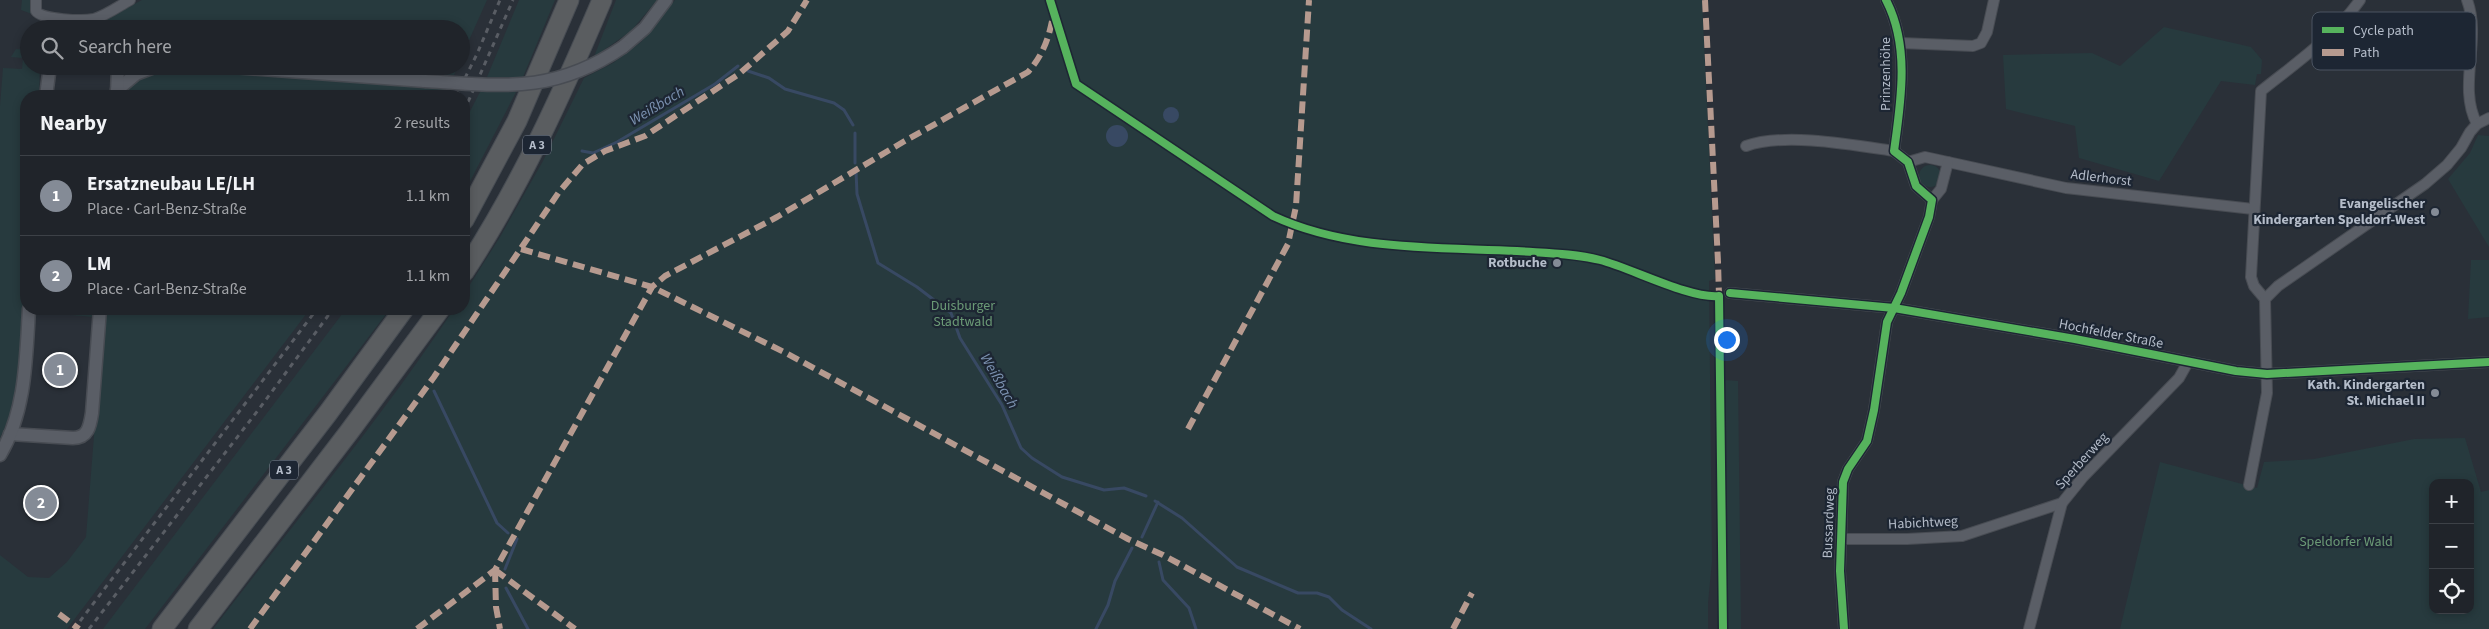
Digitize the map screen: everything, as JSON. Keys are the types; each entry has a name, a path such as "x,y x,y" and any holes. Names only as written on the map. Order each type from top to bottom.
{"highway":[{"name":"A 3","path":"470,209 518,121 569,0"},
{"name":"A 3","path":"470,263 486,238 546,129 600,4"},
{"name":"A 3","path":"162,629 328,413 400,315"},
{"name":"A 3","path":"198,629 350,432 436,315"}],"street":[{"path":"36,2 37,13 43,17 87,20 104,15 130,0"},
{"path":"342,75 482,86 537,84 575,74 623,47 645,28 666,0"},
{"name":"Prinzenhöhe","path":"1886,0 1896,19 1901,43 1901,95 1894,151"},
{"name":"Prinzenhöhe","path":"1901,43 1973,46 1981,43 1987,32 1994,0"},
{"path":"2351,12 2360,0"},
{"path":"2249,485 2266,401 2267,374 2265,299 2254,286 2251,277 2253,209 2261,91 2312,51"},
{"path":"2470,70 2469,105 2478,124"},
{"path":"47,90 49,75"},
{"path":"117,90 118,75"},
{"path":"120,90 135,75"},
{"path":"2265,299 2278,286 2425,184 2447,165 2478,124 2489,118"},
{"path":"1746,146 1760,141 1811,142 1858,145 1894,151 1908,162 1916,186 1932,200"},
{"path":"1894,308 1929,217 1932,200 1941,189 1948,162 1925,157 1908,162"},
{"name":"Adlerhorst","path":"1948,162 2066,188 2253,209"},
{"name":"Hochfelder Straße","path":"1730,293 1894,308 2085,340 2236,372 2267,374 2489,362"},
{"name":"Bussardweg","path":"1844,629 1840,571 1843,482 1848,469 1861,452 1869,434 1887,322 1894,308"},
{"path":"0,455 10,434 23,387 29,315"},
{"path":"10,434 73,438 81,437 85,434 90,425 92,413 100,315"},
{"name":"Sperberweg","path":"2029,629 2062,503 2083,477 2179,378 2188,362"},
{"path":"2477,363 2489,372"},
{"name":"Habichtweg","path":"1841,539 1907,540 1962,536 2062,503"}],"green space":[{"path":"22,0 33,0 32,14 21,10"},
{"path":"142,0 487,0 470,38 470,20 104,20"},
{"path":"519,0 555,0 523,77 487,77"},
{"path":"616,0 657,0 631,31 594,57"},
{"name":"Duisburger Stadtwald","path":"675,0 1702,0 1715,279 1709,281 1712,561 1708,603 1708,629 213,629 367,431 450,315 470,315 470,284 500,237 543,161 584,78 613,63 641,42"},
{"path":"2164,27 2251,47 2262,60 2261,74 2257,74 2255,85 2221,81 2159,181 2079,158 2075,126 2006,109 2003,55 2092,53 2120,66"},
{"path":"16,49 20,49 20,58 11,57"},
{"path":"3,68 20,69 20,75 40,75 39,90 20,90 20,315 23,315 13,403 0,438 0,106"},
{"path":"268,75 450,88 449,90 127,90 142,76"},
{"path":"480,92 516,92 470,181 470,111"},
{"path":"2478,135 2489,136 2489,247 2448,179 2470,153"},
{"path":"1930,165 1938,168 1941,176 1938,184 1930,187 1922,184 1919,176 1922,168"},
{"path":"2471,260 2489,260 2489,317 2468,319"},
{"path":"70,315 94,315 94,317"},
{"path":"104,315 305,315 67,629 0,629 0,555 28,577 49,578 67,562 86,537"},
{"path":"341,315 385,315 145,629 103,629"},
{"path":"1725,380 1738,381 1741,629 1727,629"},
{"name":"Speldorfer Wald","path":"2465,438 2481,492 2489,490 2489,629 2120,629 2160,462 2257,488 2264,462 2314,459 2414,439"}],"water":[{"path":"1171,107 1177,109 1179,115 1177,121 1171,123 1165,121 1163,115 1165,109"},
{"path":"1117,125 1125,128 1128,136 1125,144 1117,147 1109,144 1106,136 1109,128"}],"waterway":[{"name":"Weißbach","path":"582,151 593,153 617,142 715,84 738,66"},
{"name":"Weißbach","path":"748,71 769,78 785,89 834,103 844,110 853,125"},
{"name":"Weißbach","path":"855,133 855,163"},
{"name":"Weißbach","path":"856,171 857,194 878,263 917,287 951,313 960,338 1002,405 1021,448 1032,458 1062,477 1104,490 1124,488 1146,496"},
{"path":"434,391 497,523 508,533"},
{"path":"1155,501 1182,518 1237,567 1298,593 1317,593 1329,597 1342,610 1371,629"},
{"path":"1142,537 1158,502"},
{"path":"505,569 517,539"},
{"path":"1096,629 1108,605 1115,581 1132,548"},
{"path":"1159,562 1163,580 1189,608 1196,629"},
{"path":"506,588 528,629"}],"railway":[{"path":"470,68 500,0"},
{"path":"470,97 513,0"},
{"path":"459,90 466,75"},
{"path":"74,629 312,315"},
{"path":"89,629 259,409 329,315"}],"marked path":[{"path":"250,629 434,377 559,192 583,164 605,151 645,136 739,74 788,31 807,0"},
{"path":"1188,429 1288,244 1296,206 1309,0"},
{"path":"1705,0 1718,262 1719,296 1716,297"},
{"path":"417,629 495,570 652,287 665,276 777,217 903,142 1028,72 1045,46 1053,16"},
{"path":"521,249 652,287 786,353 1128,539 1163,555 1300,629"},
{"path":"495,570 575,629"},
{"path":"495,570 496,607 500,629"},
{"path":"1453,629 1472,593"},
{"path":"59,614 79,629"}],"cycle path":[{"path":"1050,0 1076,84 1273,216 1331,236 1362,241 1393,245 1579,256 1613,264 1693,293 1719,296 1723,629"},
{"path":"1844,629 1840,571 1843,482 1848,469 1867,441 1874,410 1887,322 1901,293 1929,217 1932,200 1916,186 1908,162 1894,151 1901,93 1901,55 1894,18 1886,0"},
{"path":"1730,293 1894,308 2075,339 2236,371 2267,374 2489,362"}],"place":[{"name":"Evangelischer Kindergarten Speldorf-West","path":"2435,212"},
{"name":"Rotbuche","path":"1557,263"},
{"name":"Ersatzneubau LE/LH","path":"60,370"},
{"name":"Kath. Kindergarten St. Michael II","path":"2435,393"},
{"name":"LM","path":"41,503"}]}
